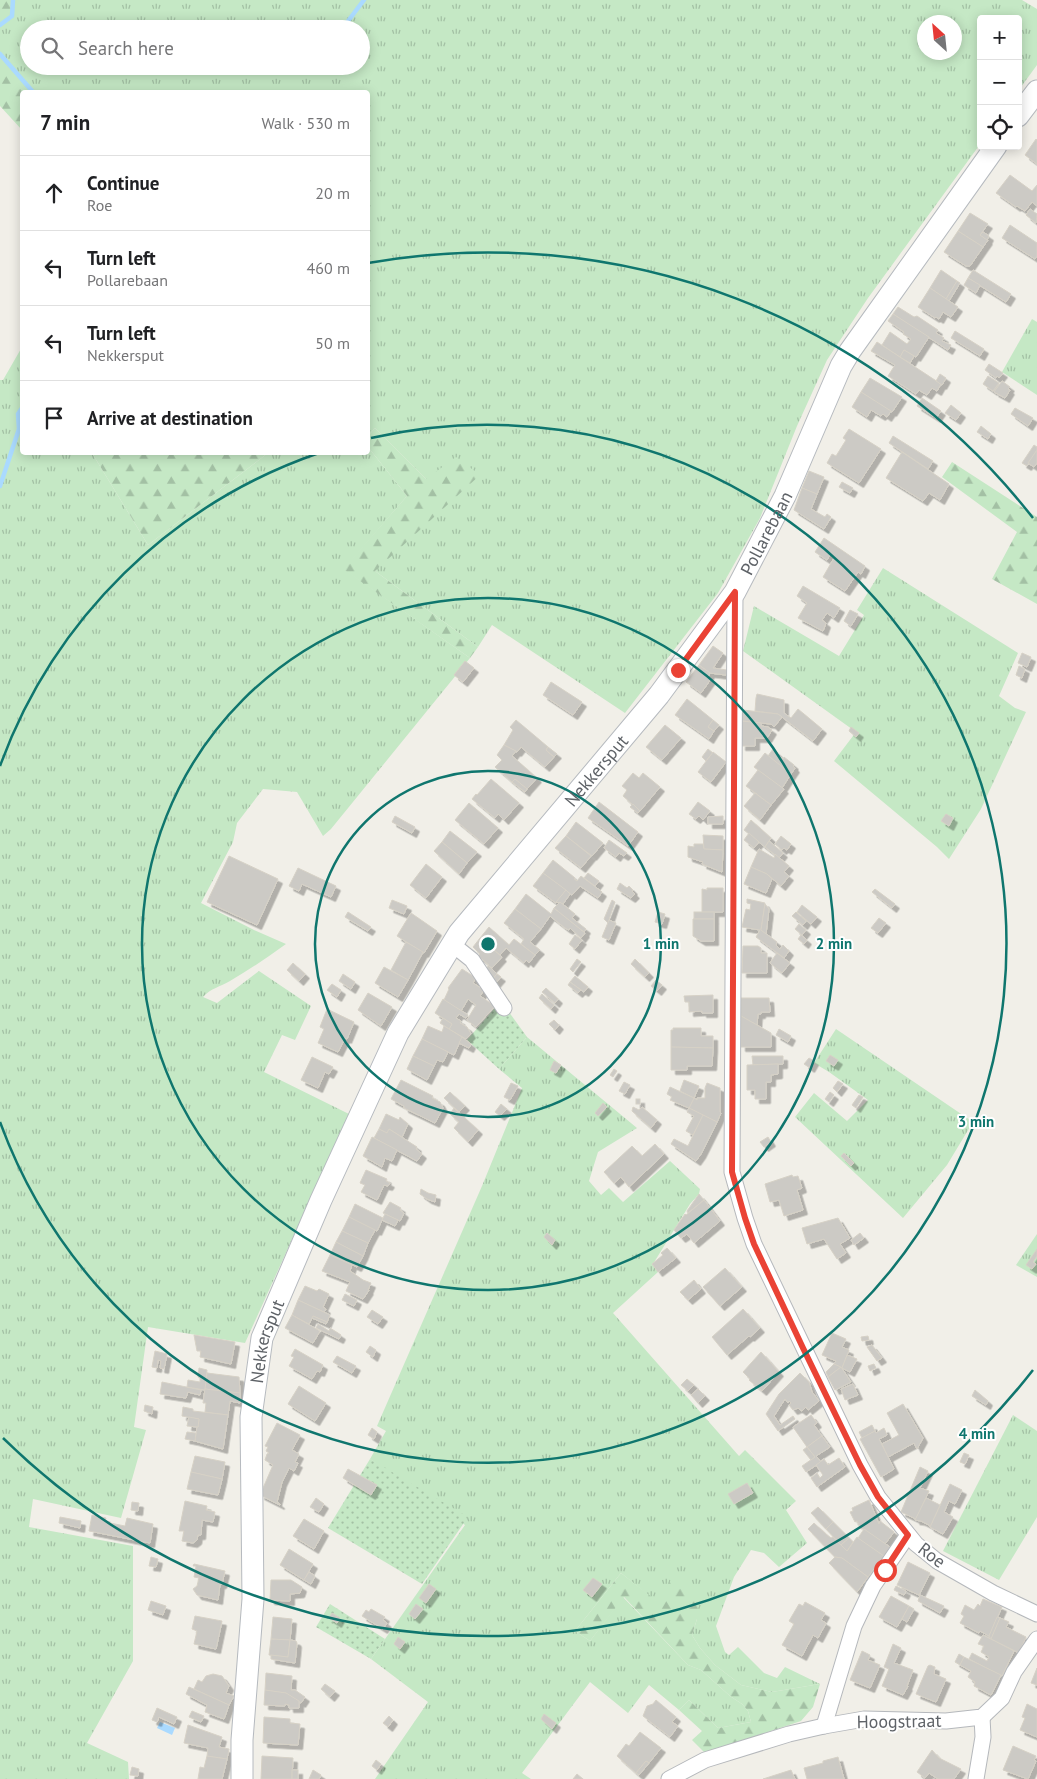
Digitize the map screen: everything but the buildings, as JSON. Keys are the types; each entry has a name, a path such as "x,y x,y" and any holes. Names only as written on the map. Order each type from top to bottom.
{"street":[{"path":"1022,111 1037,91"},
{"name":"Pollarebaan","path":"908,1535 878,1497 860,1465 803,1348 754,1244 732,1172 735,592 785,496 841,366 993,150"},
{"name":"Nekkersput","path":"242,1779 242,1740 253,1600 252,1418 262,1338 320,1200 398,1033 452,944 497,887 659,696 735,592"},
{"path":"452,944 472,960 504,1008"},
{"name":"Roe","path":"824,1726 854,1626 874,1586 908,1535 937,1561 993,1593 1037,1614"},
{"path":"976,1779 983,1737 982,1717 1002,1698 1014,1672 1037,1639"},
{"name":"Hoogstraat","path":"669,1779 705,1760 790,1734 824,1726 864,1719 946,1721 982,1717"}],"green space":[{"path":"0,0 13,0 12,16 0,25"},
{"path":"13,0 1022,0 1037,9 1037,65 1022,86 1022,15 977,15 977,148 868,298 827,360 797,426 760,518 718,593 625,713 492,625 478,647 375,571 426,479 375,428 370,434 370,90 31,90 0,54 0,25 12,16"},
{"path":"0,54 31,90 20,90 20,128 0,106"},
{"path":"1032,319 1037,322 1037,395 1002,372"},
{"path":"20,350 20,455 93,455 148,545 265,455 370,455 370,450 407,496 344,569 470,658 331,829 323,836 297,792 263,789 237,823 233,842 201,903 286,944 203,997 217,1003 259,971 311,1006 295,1040 282,1035 264,1072 349,1114 245,1343 148,1327 134,1427 146,1430 121,1518 33,1499 29,1527 133,1546 133,1661 87,1743 128,1762 129,1779 0,1779 0,380 3,380"},
{"path":"375,428 426,479 456,457 480,475 375,571 478,647 470,658 343,569 407,496 370,450 370,434"},
{"path":"93,455 265,455 148,545"},
{"path":"952,462 1037,517 1037,604 992,579 1017,532 942,477"},
{"path":"883,568 1018,653 999,696 1015,708 1026,712 981,809 949,859 834,761 856,732 743,651 754,606 839,656 864,615 857,610"},
{"path":"501,1001 527,1037 499,1069 467,1040"},
{"path":"836,1029 973,1122 947,1165 903,1218 795,1117 814,1093 847,1121 868,1100 814,1063"},
{"path":"527,1037 637,1128 598,1152 589,1181 601,1195 609,1188 623,1202 670,1161 700,1189 699,1194 690,1204 653,1264 658,1272 613,1313 739,1456 745,1450 796,1501 786,1510 807,1543 779,1567 764,1553 751,1550 734,1577 716,1626 725,1652 729,1655 738,1647 764,1673 777,1678 785,1667 820,1684 772,1692 741,1685 715,1665 700,1648 692,1635 697,1619 658,1603 621,1573 575,1631 590,1641 623,1597 688,1665 701,1670 730,1696 742,1704 748,1711 751,1722 718,1728 689,1700 679,1710 649,1685 628,1713 590,1682 522,1773 531,1779 375,1779 428,1702 371,1659 465,1525 370,1459 386,1431 377,1426 482,1186 522,1088 499,1069"},
{"path":"1037,1234 1037,1277 1016,1265"},
{"path":"1013,1415 1037,1431 1037,1517 999,1580 943,1551"},
{"path":"370,1459 468,1517 422,1584 328,1528"},
{"path":"621,1573 658,1602 673,1576 692,1588 699,1597 697,1619 692,1635 700,1648 715,1665 741,1685 772,1692 820,1684 813,1707 801,1721 705,1753 692,1740 702,1731 679,1710 689,1700 718,1728 751,1722 748,1711 742,1704 730,1696 701,1670 688,1665 624,1597 590,1641 575,1631"},
{"path":"330,1604 385,1639 371,1659 316,1627"}],"water":[{"path":"160,1722 175,1728 172,1735 157,1728"}],"waterway":[{"path":"0,25 12,16 13,0"},
{"path":"349,20 364,0"},
{"path":"0,54 31,90"},
{"path":"0,486 19,429 18,414 20,411"}],"route":[{"path":"678,670 735,592 732,1172 754,1244 803,1348 860,1465 878,1497 908,1535 885,1570"}]}
